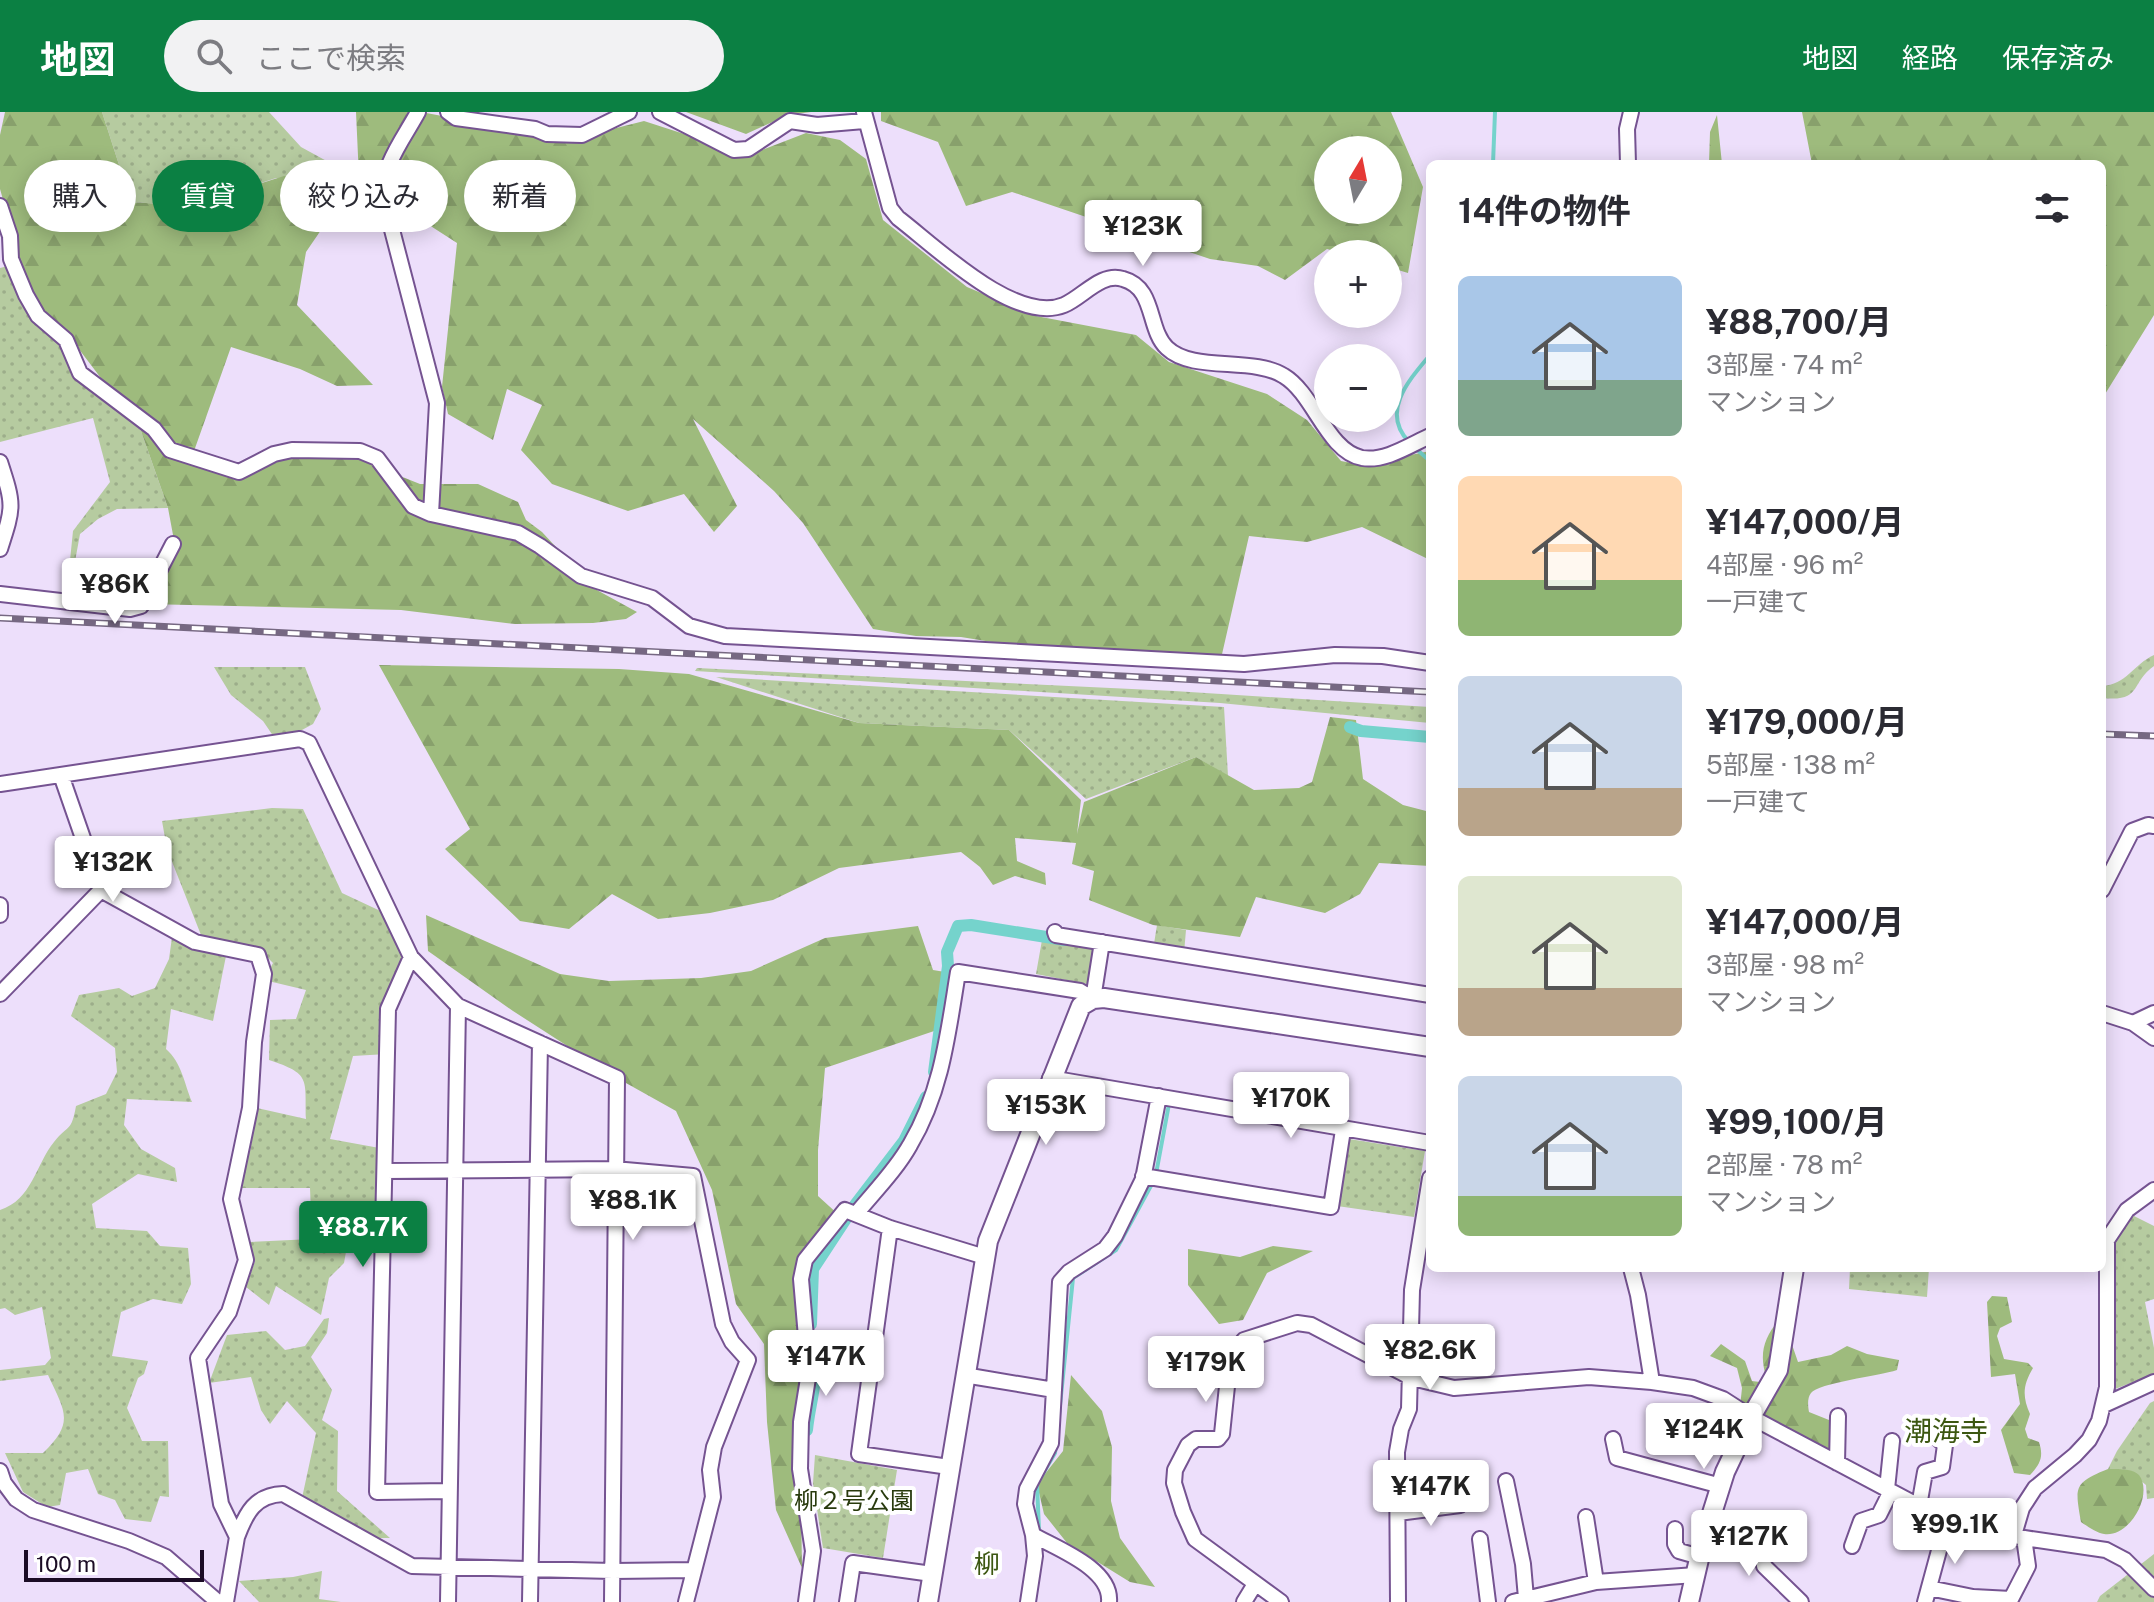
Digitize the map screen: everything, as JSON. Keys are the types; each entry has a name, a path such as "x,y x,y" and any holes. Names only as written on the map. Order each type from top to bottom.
{"street":[{"path":"418,112 388,163 383,183 384,199 437,403 431,514"},
{"path":"448,112 456,118 535,129 547,134 582,135 629,112"},
{"path":"660,112 734,150 748,149 790,121 817,125 864,116 890,208 898,218 979,282 1036,308 1053,309 1104,280 1122,278 1133,284 1149,302 1157,335 1168,349 1189,358 1266,369 1284,376 1300,391 1343,450 1360,458 1377,459 1426,438"},
{"path":"1628,160 1627,129 1631,112"},
{"path":"0,206 10,236 6,261 38,316 66,340 80,373 154,429 170,450 239,472 274,454 292,450 360,451 377,458 413,506 431,514 518,533 581,576 652,598 689,626 725,636 1244,664 1335,655 1383,656 1426,662"},
{"path":"0,462 13,511 0,549"},
{"path":"0,594 130,609 141,606 173,544"},
{"path":"0,784 300,739 309,743 411,957 458,1006 617,1078 612,1602"},
{"path":"61,775 101,890 195,942 258,955 264,974 254,1042 250,1108 231,1199 246,1260 229,1312 198,1358 221,1504 237,1537"},
{"path":"2106,882 2132,831 2154,826"},
{"path":"0,994 101,890"},
{"path":"0,905 0,915"},
{"path":"1055,932 1056,935 1426,994"},
{"path":"1093,999 1102,942"},
{"path":"411,957 388,1009 377,1492 449,1491"},
{"path":"856,1214 909,1148 932,1103 943,1067 958,972 1080,991 1093,999 1119,1000 1426,1046"},
{"path":"928,1602 964,1375 985,1257 995,1219 1081,1006 1093,999"},
{"path":"448,1602 458,1006"},
{"path":"2133,1023 2154,1013"},
{"path":"2106,1014 2133,1023 2154,1038"},
{"path":"530,1602 540,1043"},
{"path":"1050,1078 1426,1142"},
{"path":"1028,1602 1035,1556 1025,1504 1027,1489 1051,1443 1060,1282 1069,1272 1105,1249 1115,1236 1143,1176 1159,1096"},
{"path":"1143,1176 1331,1207 1343,1130"},
{"path":"385,1171 614,1169 693,1176 723,1324 732,1342 748,1360 714,1447 710,1470 713,1497 686,1602"},
{"path":"1947,1521 1927,1595 2002,1601 2011,1599 2028,1566 2019,1536 2022,1508 2035,1488 2089,1440 2104,1405 2107,1387 2107,1240 2127,1210 2154,1190"},
{"path":"1398,1602 1397,1452 1409,1409 1412,1290 1426,1204"},
{"path":"806,1602 813,1551 800,1469 801,1422 809,1372 801,1279 805,1260 845,1210 890,1228 985,1257"},
{"path":"890,1228 859,1454 949,1467"},
{"path":"1632,1272 1652,1382"},
{"path":"1689,1602 1721,1486 1751,1417 1766,1396 1778,1370 1793,1272"},
{"path":"1281,1602 1195,1539 1174,1483 1175,1470 1188,1445 1196,1439 1218,1439 1222,1434 1229,1367 1234,1352 1244,1340 1297,1323 1311,1325 1412,1378 1454,1388 1589,1377 1693,1388 1723,1399 1751,1417 1947,1521 2106,1550 2130,1565 2154,1589"},
{"path":"964,1375 1054,1390"},
{"path":"2104,1405 2154,1382"},
{"path":"1837,1463 1838,1416"},
{"path":"1919,1506 1925,1472 1942,1467 1945,1445 1933,1434"},
{"path":"1613,1439 1617,1458 1721,1486"},
{"path":"1852,1546 1861,1521 1879,1515 1889,1490 1892,1441"},
{"path":"0,1471 4,1483 16,1499 33,1510 129,1541 166,1557 218,1602"},
{"path":"1506,1481 1523,1564 1520,1600 1700,1558 1737,1545 1763,1556 1764,1566 1801,1602"},
{"path":"226,1602 237,1537 246,1512 273,1494 283,1494 412,1566 693,1570"},
{"path":"1398,1513 1460,1505"},
{"path":"1586,1517 1596,1582"},
{"path":"1675,1529 1675,1544 1679,1551 1700,1558"},
{"path":"1033,1535 1098,1572 1110,1592 1109,1602"},
{"path":"1480,1539 1488,1602"},
{"path":"847,1602 853,1563 932,1574"},
{"path":"1244,1602 1255,1584"}],"green space":[{"path":"5,112 102,112 117,160 24,160 24,232 136,232 136,202 152,203 152,232 264,232 264,182 280,177 280,232 320,232 306,252 297,305 373,385 337,386 300,369 231,347 194,451 239,472 288,456 360,460 420,484 478,484 518,502 526,520 542,532 595,589 637,612 626,619 593,623 515,624 401,610 145,604 176,551 168,508 141,431 69,336 42,309 23,270 0,189 0,135"},
{"path":"102,112 269,112 301,147 325,160 280,160 280,178 264,182 264,160 152,160 152,203 136,202 136,160 117,160"},
{"path":"356,112 421,112 569,140 644,121 749,155 806,133 840,140 866,159 883,220 967,287 1036,316 1136,335 1169,362 1267,394 1307,420 1341,461 1362,465 1426,452 1426,558 1362,527 1307,542 1249,536 1220,663 1077,656 961,637 916,636 873,629 803,523 774,491 693,419 737,506 714,532 684,494 628,511 552,484 521,450 542,405 507,389 493,440 448,414 442,387 457,243 440,232 448,232 448,160 358,160"},
{"path":"686,112 811,112 788,115 746,134"},
{"path":"881,112 1391,112 1401,136 1314,136 1314,224 1402,224 1402,138 1423,187 1408,273 1402,271 1402,240 1314,240 1314,259 1285,280 1258,266 1210,259 1012,192 966,206 938,142 881,121"},
{"path":"1802,112 2154,112 2154,315 2106,393 2106,160 1811,160"},
{"path":"1717,115 1722,160 1709,160 1710,132"},
{"path":"8,266 31,318 60,344 141,431 168,508 117,509 80,534 72,578 75,596 70,595 68,580 73,531 110,482 93,418 0,442 0,268"},
{"path":"2154,655 2154,666 2130,694 2106,698 2106,686 2124,678"},
{"path":"379,665 619,669 689,674 859,723 1009,730 1081,800 1077,834 1084,802 1196,757 1254,790 1299,788 1312,782 1330,717 1356,720 1363,779 1403,805 1426,811 1426,866 1379,863 1360,894 1325,913 1256,897 1240,937 1153,925 1089,900 1094,871 1072,864 1076,843 1015,838 1017,861 1045,873 1046,885 1015,876 993,885 980,867 961,852 839,868 773,900 710,913 658,919 612,894 569,929 520,921 445,849 470,829"},
{"path":"214,667 305,667 321,709 313,724 278,743 263,721 231,695"},
{"path":"697,668 1174,691 1426,707 1426,723 1220,703 695,671"},
{"path":"716,677 1224,707 1228,776 1196,757 1086,799 1009,730 859,723"},
{"path":"272,808 303,809 342,893 389,915 411,957 382,1006 387,1054 353,1056 330,1139 385,1149 384,1208 351,1224 344,1263 329,1278 321,1315 276,1286 269,1305 246,1287 255,1261 249,1242 312,1239 310,1188 233,1188 250,1151 257,1108 306,1119 303,1079 292,1069 269,1060 270,1020 296,1019 306,990 264,980 273,963 257,947 201,935 167,849 162,821"},
{"path":"426,915 560,974 609,981 701,978 751,971 825,938 918,926 933,970 951,973 943,1028 825,1068 818,1150 818,1196 840,1216 803,1272 809,1363 800,1442 802,1568 776,1510 767,1422 764,1344 736,1304 712,1190 676,1111 617,1078 513,1011 428,951"},
{"path":"1157,925 1186,930 1184,953 1153,950"},
{"path":"173,930 227,951 213,1021 171,1009 166,1049 179,1067 192,1102 127,1099 124,1125 141,1149 175,1168 177,1182 138,1174 92,1204 96,1228 147,1231 160,1246 188,1248 191,1284 182,1304 153,1299 121,1312 112,1356 148,1361 127,1408 142,1441 168,1441 169,1497 160,1496 151,1522 125,1519 115,1500 98,1494 88,1469 66,1473 60,1505 47,1507 23,1492 5,1453 43,1453 60,1433 64,1416 48,1375 0,1381 0,1370 45,1365 51,1358 42,1307 15,1315 5,1308 0,1309 0,1210 11,1205 26,1190 48,1151 71,1124 76,1106 106,1094 117,1072 115,1048 71,1016 79,995 119,988 132,996 155,988 169,959"},
{"path":"1042,940 1097,949 1092,985 1036,974"},
{"path":"1349,1139 1425,1151 1414,1217 1337,1206"},
{"path":"2132,1215 2154,1226 2154,1299 2145,1302 2154,1348 2154,1374 2115,1389 2116,1240"},
{"path":"1273,1246 1313,1251 1267,1273 1243,1320 1219,1324 1188,1285 1188,1249 1240,1257"},
{"path":"1850,1272 1929,1272 1927,1297 1849,1289"},
{"path":"1992,1296 2007,1297 2012,1322 2000,1328 1997,1336 2004,1359 2028,1363 2033,1368 2025,1391 2030,1414 2025,1429 2028,1438 2039,1442 2041,1456 2030,1475 2014,1473 2001,1430 2020,1404 2015,1374 1991,1377 1987,1302"},
{"path":"329,1318 327,1333 311,1357 332,1390 322,1420 338,1431 337,1491 390,1538 373,1538 302,1498 316,1433 287,1401 270,1424 261,1410 251,1377 209,1383 227,1335 266,1331 285,1350 305,1346 324,1319"},
{"path":"1778,1321 1789,1336 1798,1362 1831,1355 1847,1346 1867,1354 1899,1360 1897,1370 1825,1386 1811,1393 1809,1412 1829,1420 1835,1430 1831,1452 1740,1407 1742,1388 1737,1368 1710,1356 1721,1344 1745,1361 1752,1381 1760,1382 1766,1376 1764,1347"},
{"path":"1071,1375 1102,1411 1112,1447 1111,1501 1120,1538 1155,1587 1130,1582 1067,1543 1044,1514 1037,1484 1063,1451"},
{"path":"2154,1401 2154,1498 2147,1499 2146,1485 2128,1470 2108,1469 2117,1451"},
{"name":"柳２号公園","path":"815,1455 897,1470 883,1558 823,1548 813,1483"},
{"path":"2108,1469 2125,1469 2139,1475 2143,1493 2141,1504 2130,1522 2122,1529 2104,1534 2081,1522 2078,1494 2082,1483 2088,1478"},
{"path":"2154,1554 2154,1602 2097,1602 2100,1596"},
{"path":"322,1571 319,1599 341,1602 259,1602 239,1581 293,1577"}],"waterway":[{"path":"1493,160 1495,112"},
{"path":"1409,442 1401,431 1397,408 1406,386 1426,360"},
{"path":"1415,448 1426,458"},
{"path":"1350,727 1361,731 1426,737"},
{"path":"934,1072 948,966 947,952 958,926 971,925 1065,940"},
{"path":"811,1324 813,1269 855,1205 904,1141 926,1097"},
{"path":"1156,1174 1169,1104"},
{"path":"1059,1415 1073,1278 1116,1250 1153,1182"},
{"path":"807,1430 815,1382 813,1350"},
{"path":"1039,1530 1037,1484 1055,1453 1056,1444"}],"railway":[{"path":"0,618 1426,692"},
{"path":"2106,734 2154,736"}],"district":[{"name":"潮海寺","path":"1946,1431"},
{"name":"柳","path":"987,1564"}]}
